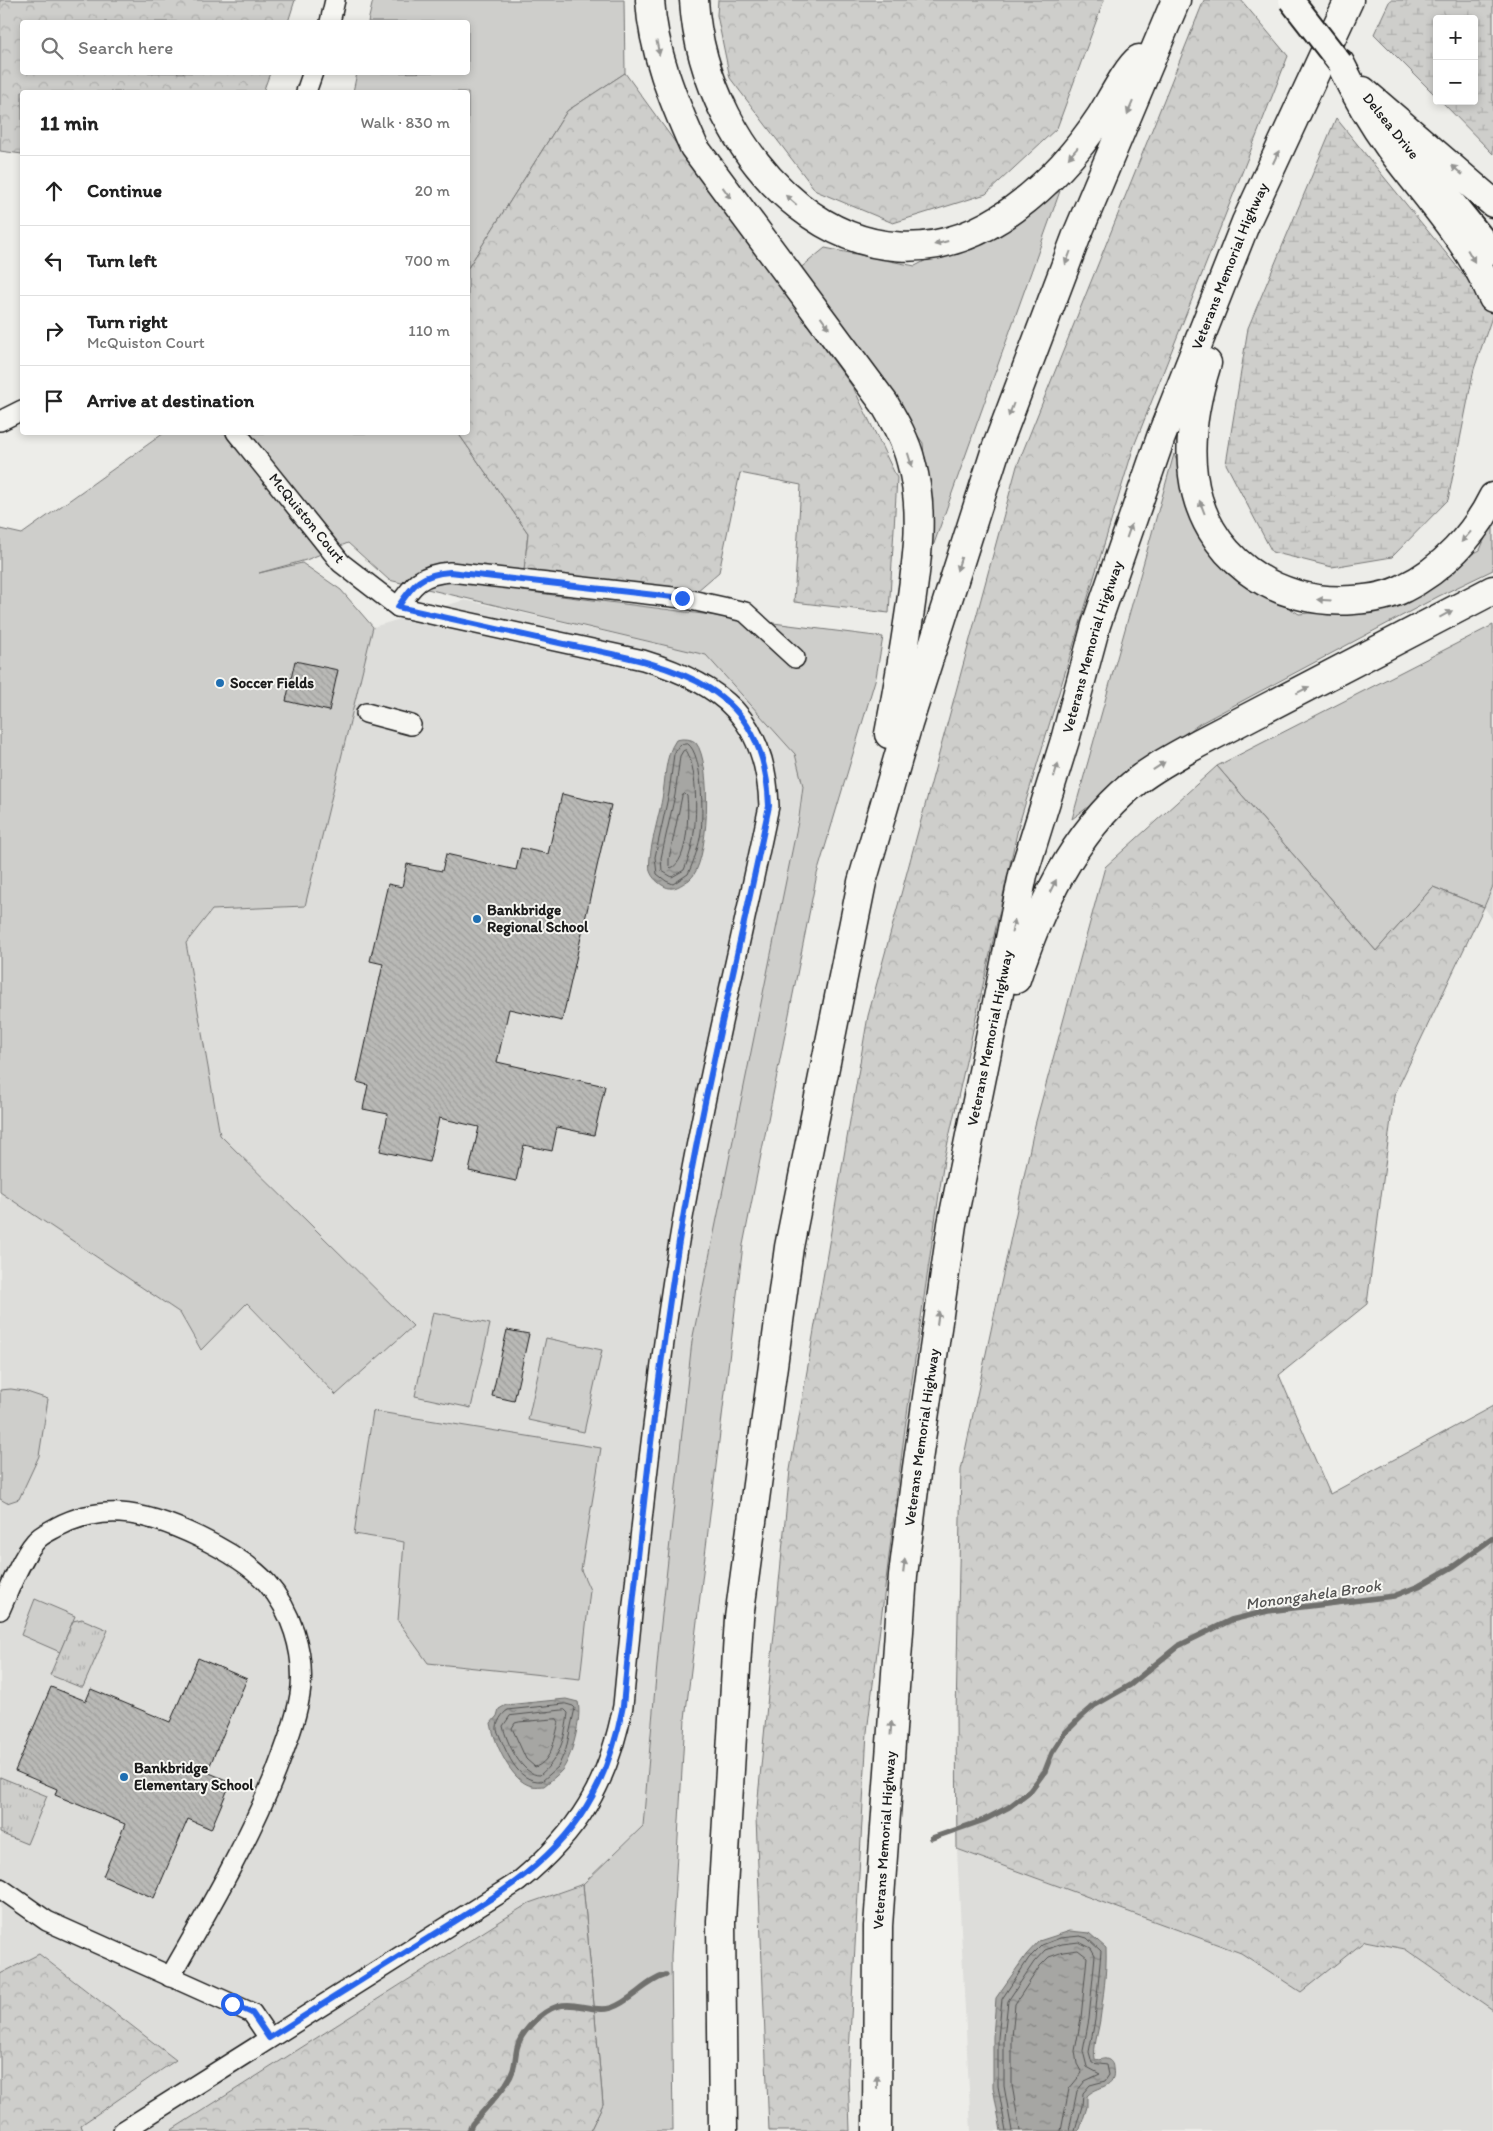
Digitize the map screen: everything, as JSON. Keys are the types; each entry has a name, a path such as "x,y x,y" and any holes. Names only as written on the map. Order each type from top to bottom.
{"highway":[{"path":"650,0 662,68 676,108 694,147 884,404 904,441 911,461 918,503 918,546 908,622 885,756 891,780"},
{"path":"694,0 699,46 704,66 732,124 754,160 783,193 816,220 854,237 895,248 917,248 945,243 978,230 1015,209 1047,180 1076,149 1093,127 1135,62 1156,47"},
{"path":"723,2131 721,1920 739,1618 789,1247 862,882 891,780 996,449 1077,235 1176,0"},
{"name":"Veterans Memorial Highway","path":"877,2131 878,1926 903,1575 952,1224 1023,875 1065,740 1096,625 1161,437 1250,214 1349,0"},
{"path":"1340,63 1356,93 1400,138 1493,203"},
{"path":"1363,91 1400,138 1459,236 1493,298"},
{"path":"1229,266 1226,290 1199,391 1192,454 1193,476 1205,516 1228,552 1243,567 1279,590 1320,601 1342,601 1384,595 1404,588 1439,564 1469,534 1482,517 1493,497"},
{"path":"996,1008 1013,990 1042,908 1061,871 1089,831 1132,785 1199,742 1493,590"}],"main road":[{"name":"Delsea Drive","path":"1291,0 1363,91"},
{"name":"Delsea Drive","path":"1400,138 1493,252"}],"street":[{"path":"330,20 335,0"},
{"path":"307,90 312,75"},
{"path":"0,421 20,411"},
{"name":"McQuiston Court","path":"238,435 342,564 398,607"},
{"path":"123,2131 518,1882 538,1865 574,1826 593,1796 609,1763 618,1735 623,1706 647,1470 676,1259 715,1055 769,806 768,781 752,733 740,715 706,686 669,668 643,660 398,607 409,590 420,580 433,573 450,572 682,598 745,612 795,658"},
{"path":"366,713 411,725"},
{"path":"0,1610 15,1576 35,1542 47,1532 78,1518 122,1513 156,1521 201,1538 222,1549 245,1564 267,1584 285,1610 294,1632 301,1670 301,1688 289,1736 242,1850 170,1977"},
{"path":"0,1888 48,1921 252,2013 269,2038"}],"shaded area":[{"path":"465,600 706,655 795,754 803,786 659,1642 643,1826 583,1884 529,1903 170,2131 83,2131 80,2125 176,2060 40,1954 0,1974 0,1192 180,1313 200,1350 246,1303 336,1395 413,1326 220,1135 186,943 212,910 305,906 373,627"},
{"path":"1493,886 1493,920 1484,907"},
{"path":"957,1849 1241,1953 1301,1991 1364,1941 1405,1949 1493,2010 1493,2131 971,2131"}],"green space":[{"path":"0,0 295,0 289,20 20,20 20,75 269,75 264,90 20,90 20,154 0,151"},
{"path":"373,0 624,0 625,73 567,111 470,265 470,90 353,90 357,75 470,75 470,20 368,20"},
{"path":"718,0 1104,0 1057,128 986,194 893,223 816,191 730,78 717,15"},
{"path":"1204,0 1241,0 1288,56 1134,446 1019,824 944,1160 905,1428 867,1732 848,2071 850,2131 769,2131 756,1818 790,1470 868,1016 1017,466"},
{"path":"1390,0 1493,0 1493,154 1445,105 1478,105 1478,15 1433,15 1433,93 1374,34"},
{"path":"625,73 854,389 897,478 889,613 794,602 801,485 740,473 719,572 697,591 524,571 528,533 459,435 470,435 470,265 567,111"},
{"path":"1336,118 1493,311 1493,314 1474,369 1448,500 1392,557 1332,567 1272,552 1226,464 1248,328"},
{"path":"1060,191 931,552 923,443 798,270 825,248 915,266"},
{"path":"161,435 459,435 528,533 522,591 883,637 876,677 817,874 743,1245 685,1719 671,1956 673,2131 590,2131 603,2104 583,1884 643,1826 659,1642 692,1341 799,817 803,786 795,754 706,655 389,580 348,543 306,560 259,573 302,563 341,590 373,627 305,906 212,910 186,943 220,1135 413,1326 336,1395 247,1303 201,1350 180,1313 0,1192 0,529 22,534"},
{"path":"1174,454 1219,564 1299,614 1370,607 1480,550 1493,519 1493,570 1439,596 1199,724 1072,819"},
{"path":"1493,625 1493,886 1484,907 1433,887 1376,951 1217,766"},
{"path":"1217,766 1376,951 1433,887 1484,907 1394,1096 1367,1304 1279,1375 1330,1494 1493,1406 1493,2010 1405,1949 1365,1941 1301,1992 1241,1953 957,1849 956,1715 961,1470 1035,1125 1105,867"},
{"path":"433,1312 490,1324 471,1408 415,1396"},
{"path":"546,1338 602,1350 584,1432 528,1420"},
{"path":"11,1389 48,1399 39,1456 19,1499 7,1503 0,1499 0,1390"},
{"path":"373,1411 601,1448 581,1570 590,1590 580,1679 428,1663 398,1621 404,1542 354,1534"},
{"path":"35,1599 75,1616 60,1652 21,1635"},
{"path":"82,1619 108,1630 83,1687 80,1687 50,1675 73,1621"},
{"path":"0,1777 47,1796 27,1844 0,1833"},
{"path":"583,1884 603,2104 590,2131 170,2131 529,1903"},
{"path":"39,1954 176,2060 81,2125 83,2131 0,2131 0,1974"}],"water":[{"path":"682,739 696,743 705,770 705,836 696,871 689,880 676,887 669,888 654,879 650,871 650,856 669,754 676,740"},
{"path":"566,1699 578,1702 579,1718 566,1764 544,1786 524,1783 517,1777 505,1760 491,1723 497,1716 499,1709 506,1705"},
{"path":"1070,1931 1089,1933 1106,1948 1106,1966 1100,2020 1095,2045 1095,2059 1106,2059 1111,2062 1113,2067 1112,2080 1087,2096 1087,2107 1078,2131 1001,2131 993,2087 993,2037 996,1998 1026,1955 1039,1941"}],"building":[{"path":"295,661 338,670 329,711 286,701"},
{"path":"562,794 611,805 562,1021 509,1009 497,1062 605,1086 594,1135 557,1127 552,1151 524,1145 516,1181 469,1171 479,1127 439,1118 429,1162 380,1151 388,1114 363,1109 368,1085 357,1082 383,964 370,961 388,884 402,887 407,864 442,871 446,854 516,870 521,848 548,854"},
{"path":"507,1330 529,1334 514,1401 492,1396"},
{"name":"Bankbridge Elementary School","path":"198,1658 247,1679 207,1772 231,1782 211,1829 188,1819 154,1898 103,1876 125,1824 55,1795 57,1789 15,1771 51,1687 86,1701 91,1689 170,1722"}],"waterway":[{"name":"Monongahela Brook","path":"932,1838 984,1820 1009,1807 1030,1791 1045,1771 1052,1753 1065,1733 1081,1717 1095,1705 1130,1685 1178,1646 1231,1620 1268,1611 1394,1596 1419,1586 1454,1566 1493,1538"},
{"name":"Monongahela Brook","path":"469,2131 472,2124 509,2079 513,2070 517,2048 523,2035 533,2022 545,2012 565,2005 598,2009 611,2008 626,2001 658,1978 666,1975"}],"place":[{"name":"Soccer Fields","path":"220,683"},
{"name":"Bankbridge Regional School","path":"477,919"},
{"name":"Bankbridge Elementary School","path":"124,1777"}],"route":[{"path":"232,2004 252,2013 269,2038 518,1882 538,1865 574,1826 593,1796 609,1763 618,1735 623,1706 647,1470 676,1259 715,1055 769,806 768,781 762,757 746,721 722,698 690,677 643,660 398,607 409,590 420,580 433,573 450,572 682,598"}]}
